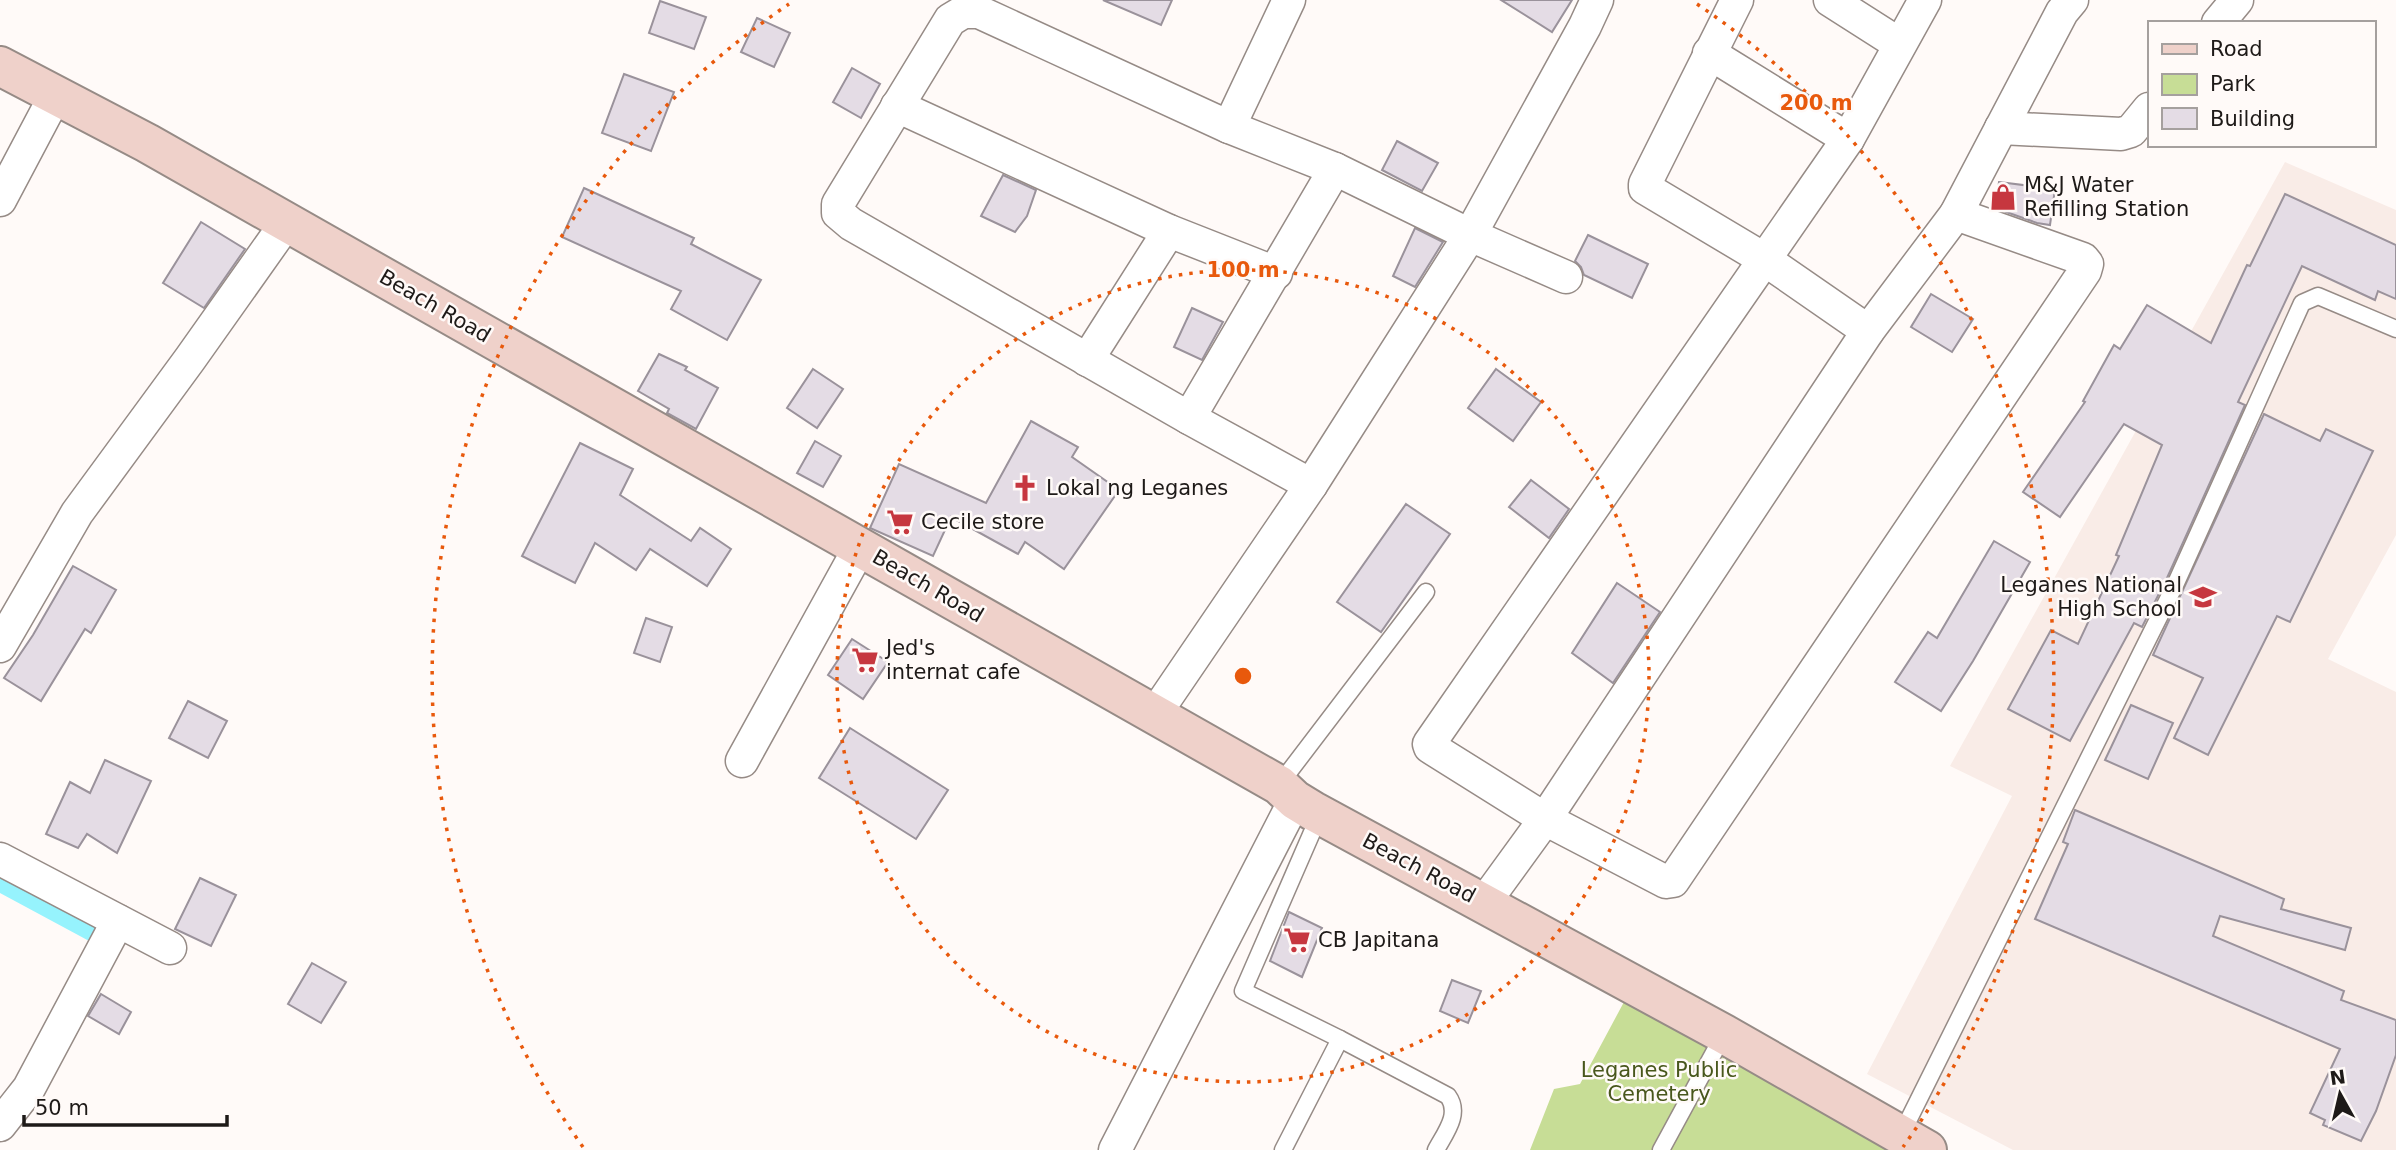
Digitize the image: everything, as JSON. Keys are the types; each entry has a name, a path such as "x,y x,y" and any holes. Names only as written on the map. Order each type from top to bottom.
{"main road":[{"name":"Beach Road","path":"0,66 147,143 1155,714 1298,800 1724,1034 1914,1143"}],"street":[{"path":"1229,127 1289,0"},
{"path":"1155,714 1311,485 1470,235 1597,0"},
{"path":"1737,0 1645,188 1764,259 1868,331"},
{"path":"1830,0 1899,44"},
{"path":"1925,0 1848,139 1429,744 1432,749 1545,819 1666,882 1673,881 2085,271 2087,264 2083,259 1955,214"},
{"path":"2220,21 2237,0"},
{"path":"1484,903 1545,819 1868,331 1955,214 2001,128 2058,4"},
{"path":"1311,485 1087,360 851,224 838,213 838,204 950,20 963,12 979,12 1229,127 1335,169 1470,235 1566,277"},
{"path":"1709,54 1848,139"},
{"path":"0,200 55,96"},
{"path":"897,106 1169,231 1276,273"},
{"path":"2001,128 2121,134 2131,131 2148,110"},
{"path":"1189,418 1335,169"},
{"path":"0,646 77,513 287,222"},
{"path":"1087,360 1169,231"},
{"path":"741,761 860,547"},
{"path":"1115,1150 1298,800"},
{"path":"0,859 170,948"},
{"path":"0,1125 29,1088 118,920"}],"lane":[{"path":"1914,1143 2176,583 2302,303 2318,296 2396,329"},
{"path":"1426,592 1298,800 1243,991 1448,1096 1453,1103 1454,1114 1436,1150"},
{"path":"1661,1150 1724,1034"},
{"path":"1283,1150 1340,1039"}],"shaded area":[{"name":"Leganes National High School","path":"2285,162 2396,210 2396,535 2328,659 2396,692 2396,1150 2013,1150 1867,1074 2012,796 1950,766"}],"green space":[{"name":"Leganes Public Cemetery","path":"1632,987 1904,1150 1530,1150 1554,1089 1580,1084"}],"building":[{"path":"1103,0 1172,0 1161,25"},
{"path":"1501,0 1572,0 1552,32"},
{"path":"660,1 706,17 694,49 649,33"},
{"path":"757,18 790,33 774,67 741,52"},
{"path":"852,68 880,84 861,118 833,102"},
{"path":"624,74 674,92 651,151 602,133"},
{"path":"1397,141 1438,163 1422,191 1382,170"},
{"path":"1003,175 1036,190 1027,216 1015,232 981,216"},
{"path":"1999,182 2055,189 2050,225 1995,208"},
{"path":"584,188 694,238 691,244 761,280 727,340 671,309 681,291 562,237"},
{"path":"2285,194 2396,245 2396,299 2378,291 2375,300 2302,266 2238,402 2245,405 2167,578 2142,627 2134,623 2070,741 2008,709 2051,630 2078,644 2119,556 2116,555 2162,445 2124,424 2060,517 2023,492 2085,402 2083,401 2114,345 2120,349 2147,305 2211,343 2247,265 2250,266"},
{"path":"201,222 245,249 204,308 163,283"},
{"path":"1415,228 1443,242 1415,287 1393,276"},
{"path":"1588,235 1648,264 1632,298 1584,275 1575,261"},
{"path":"1931,294 1973,319 1952,352 1911,327"},
{"path":"1192,308 1223,322 1202,360 1174,347"},
{"path":"659,354 687,367 685,370 718,388 696,429 667,413 669,409 638,391"},
{"path":"813,369 843,389 817,428 787,408"},
{"path":"1496,369 1541,402 1513,441 1468,408"},
{"path":"2264,414 2320,441 2326,429 2373,451 2290,622 2277,616 2208,755 2174,738 2203,678 2153,655"},
{"path":"1031,421 1078,447 1072,457 1119,490 1064,569 1025,542 1018,554 951,517 933,556 870,528 899,464 986,503"},
{"path":"815,441 841,456 823,487 797,473"},
{"path":"580,443 633,469 620,495 691,541 700,528 731,549 707,586 650,549 636,570 595,543 575,583 522,556"},
{"path":"1531,480 1569,509 1549,538 1509,507"},
{"path":"1406,504 1450,534 1381,632 1337,602"},
{"path":"1994,541 2030,562 1941,711 1895,682 1928,632 1937,638"},
{"path":"73,566 116,590 91,633 85,629 41,701 4,678 33,635"},
{"path":"1617,583 1660,612 1613,683 1572,653"},
{"path":"646,618 672,627 660,662 634,653"},
{"path":"852,639 888,662 863,699 828,675"},
{"path":"188,701 227,721 208,758 169,738"},
{"path":"2131,705 2173,723 2148,779 2105,760"},
{"path":"850,728 948,790 916,839 819,778"},
{"path":"105,760 151,781 117,853 87,834 78,848 46,834 70,782 90,793"},
{"path":"2075,810 2284,899 2281,909 2351,928 2345,950 2220,916 2213,936 2344,991 2341,1000 2396,1020 2396,1055 2376,1111 2361,1141 2323,1125 2325,1120 2310,1113 2340,1049 2035,919 2068,844 2063,842"},
{"path":"200,878 236,895 211,946 175,929"},
{"path":"1289,912 1322,928 1302,977 1270,961"},
{"path":"312,963 346,982 321,1023 288,1004"},
{"path":"1452,980 1481,991 1468,1023 1440,1011"},
{"path":"101,994 131,1012 119,1034 88,1016"}],"waterway":[{"path":"0,877 100,931"}],"place":[{"name":"M&J Water Refilling Station","path":"2003,197"},
{"name":"Lokal ng Leganes","path":"1025,488"},
{"name":"Cecile store","path":"900,522"},
{"name":"Leganes National High School","path":"2203,597"},
{"name":"Jed's internat cafe","path":"865,660"},
{"name":"CB Japitana","path":"1297,940"}]}
